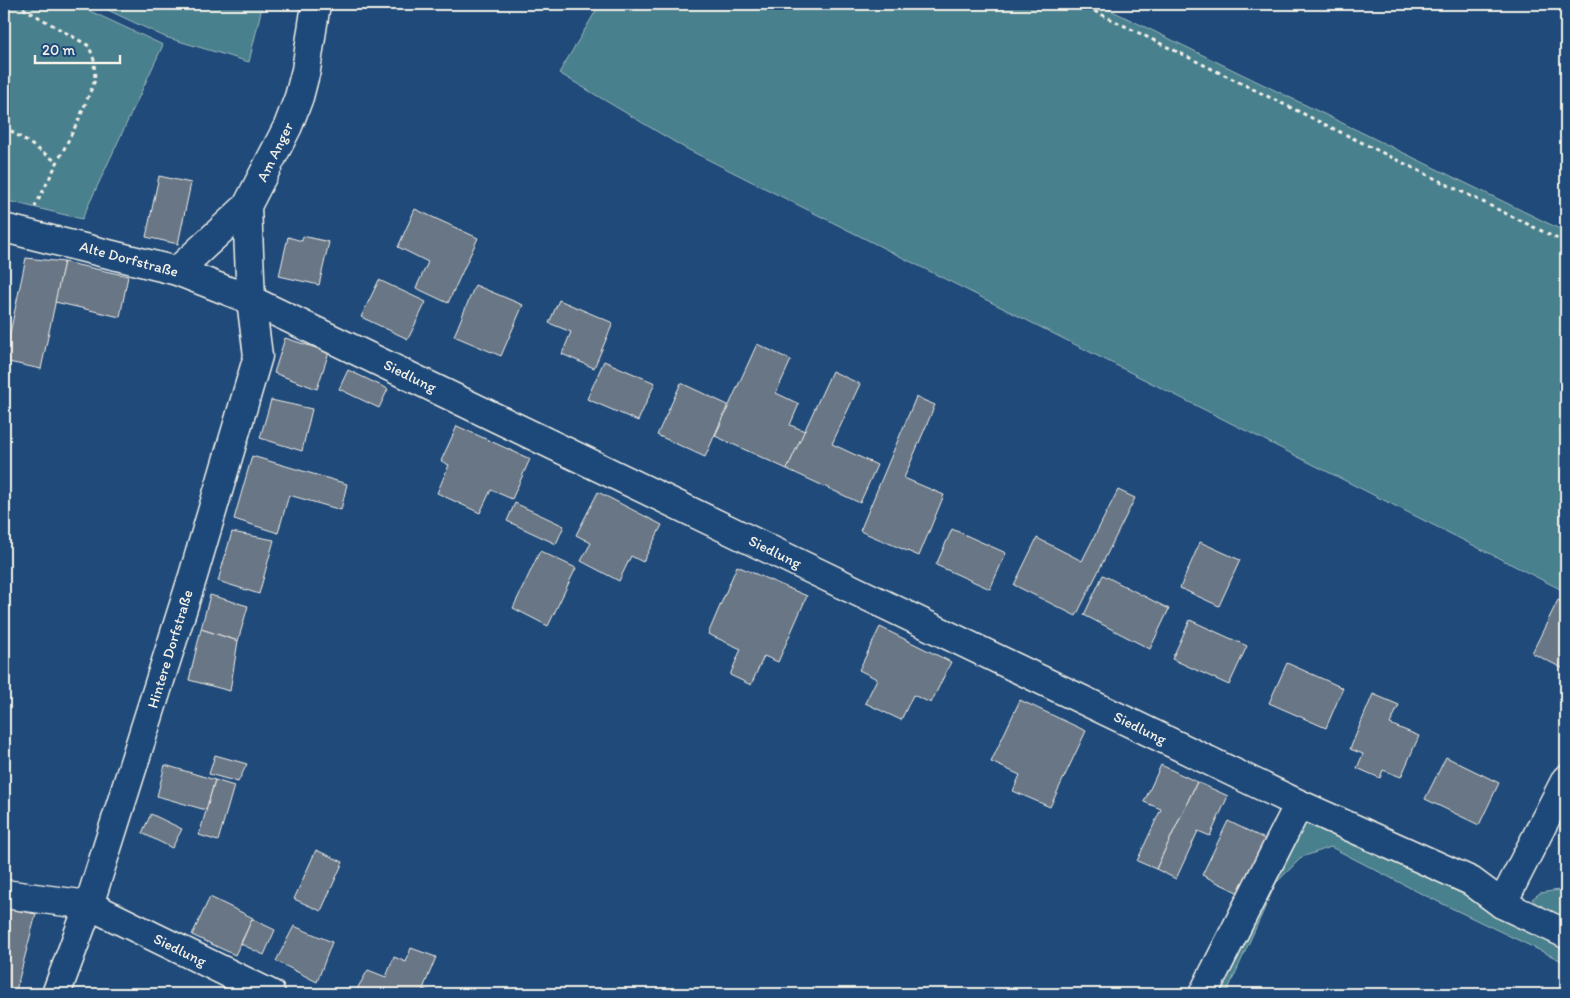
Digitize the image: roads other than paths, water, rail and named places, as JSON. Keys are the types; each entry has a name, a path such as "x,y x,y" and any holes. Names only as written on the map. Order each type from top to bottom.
{"street":[{"name":"Am Anger","path":"250,300 247,206 285,134 299,97 306,70 316,4"},
{"path":"177,271 247,206"},
{"name":"Alte Dorfstraße","path":"14,230 177,271 250,300"},
{"name":"Siedlung","path":"250,300 1299,804 1471,882 1502,904 1566,934"},
{"name":"Hintere Dorfstraße","path":"56,994 89,905 241,419 258,356 250,300"},
{"path":"1502,904 1566,779"},
{"path":"1203,994 1299,804"},
{"name":"Siedlung","path":"4,894 89,905 270,994"}]}
